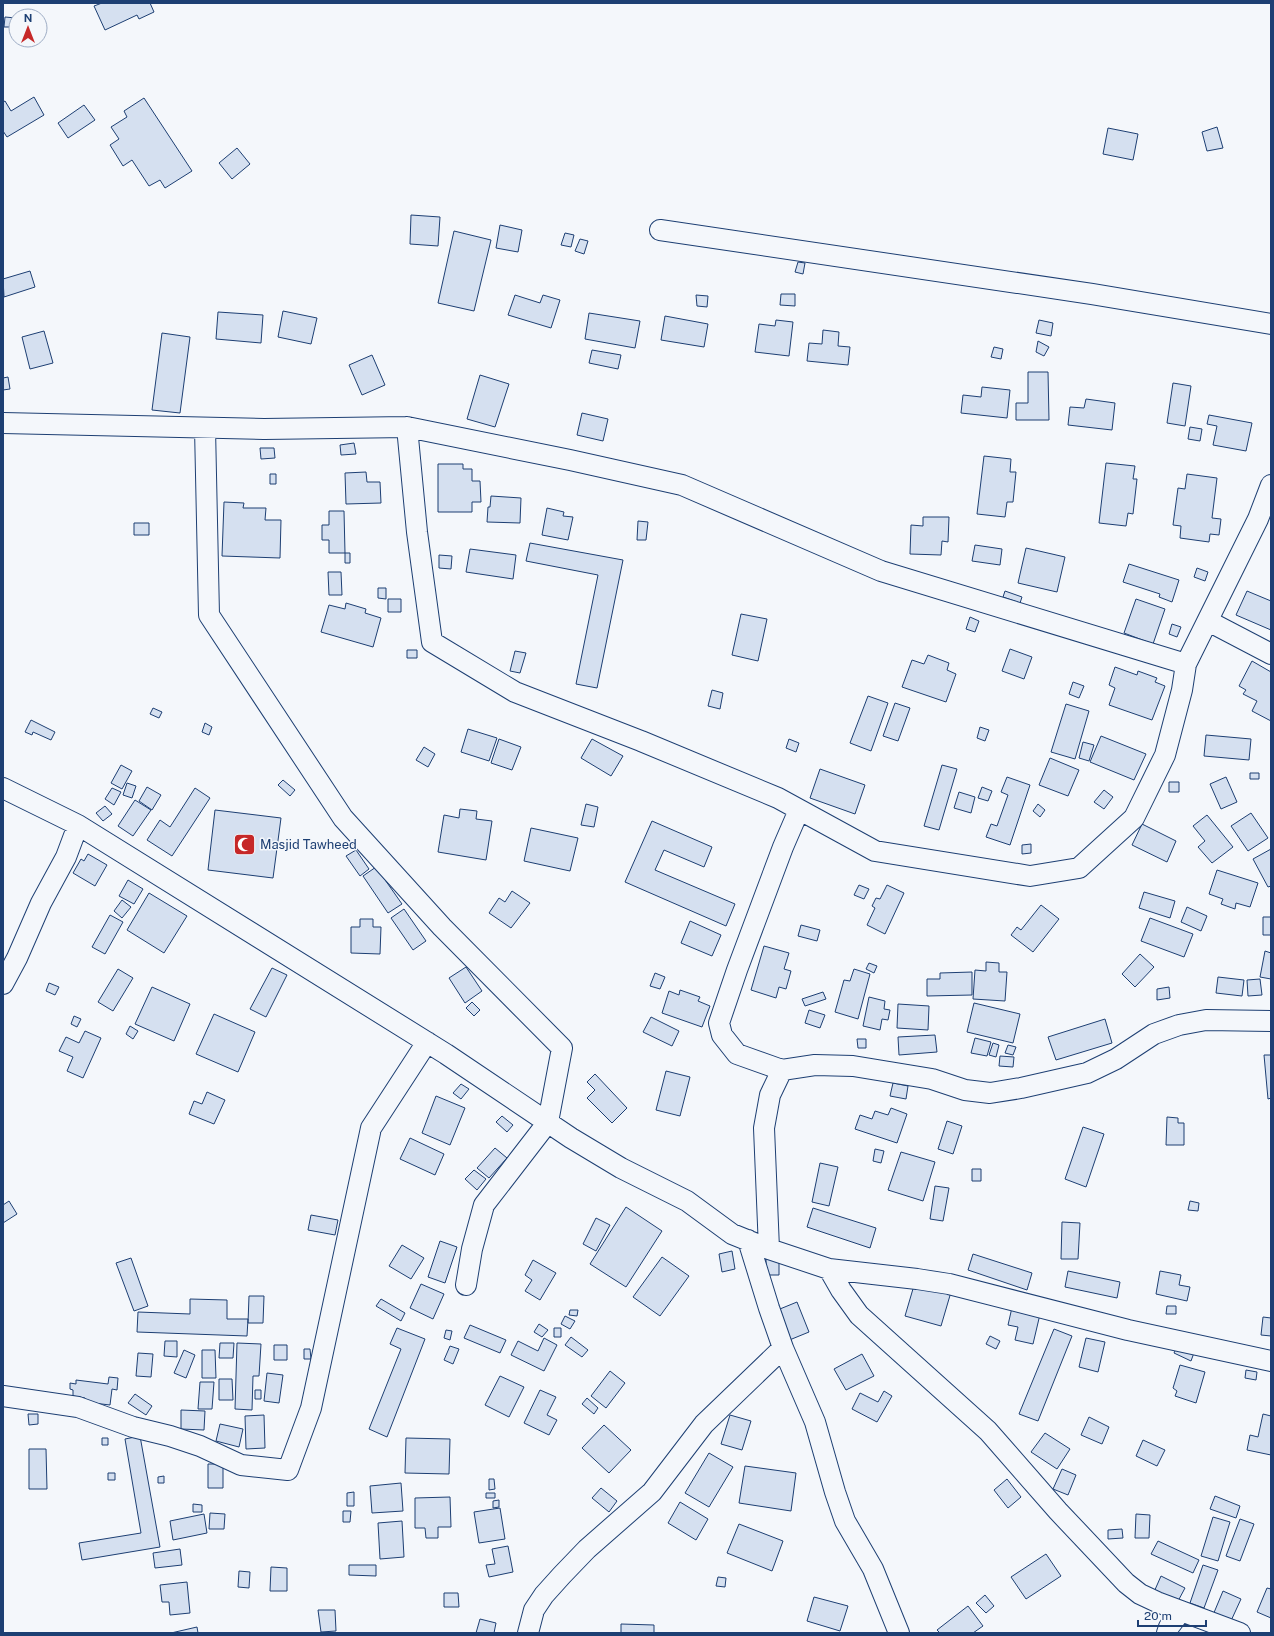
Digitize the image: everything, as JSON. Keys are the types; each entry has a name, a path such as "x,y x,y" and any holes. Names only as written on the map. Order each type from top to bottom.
{"street":[{"path":"660,230 1092,294 1271,324"},
{"path":"3,423 264,429 407,427 570,460 682,486 881,571 1186,664"},
{"path":"407,427 417,532 432,642 515,692 641,741 778,798 875,852 1030,876 1079,868 1134,818 1165,754 1182,690 1186,664 1258,519 1271,485"},
{"path":"205,428 209,615 343,818 442,927 562,1048 548,1122 484,1205 472,1249 466,1285"},
{"path":"1208,621 1271,654"},
{"path":"3,788 78,825 427,1042 621,1168 687,1201 732,1234 769,1249 830,1268 949,1284 1128,1330 1271,1361"},
{"path":"799,810 783,847 719,1023 722,1035 737,1054 782,1070 815,1065 853,1066 932,1079 965,1090 990,1093 1087,1073 1116,1058 1154,1034 1179,1025 1206,1020 1271,1021"},
{"path":"3,984 17,958 41,903 66,858 78,825"},
{"path":"3,1396 78,1407 133,1428 170,1436 200,1446 241,1465 288,1470 311,1408 371,1128 427,1042"},
{"path":"769,1249 764,1128 770,1095 782,1070"},
{"path":"748,1240 783,1348 815,1422 845,1521 873,1569 899,1633"},
{"path":"830,1268 841,1290 859,1315 988,1431 1058,1510 1126,1583 1140,1594 1180,1611 1240,1633"},
{"path":"528,1633 534,1610 557,1580 587,1549 652,1492 704,1424 783,1348"},
{"path":"1167,1633 1169,1627 1180,1611"}],"building":[{"path":"102,3 150,3 154,12 139,19 137,15 105,30 94,6"},
{"path":"5,17 8,17 8,27 4,27"},
{"path":"34,97 44,115 7,137 3,131 3,102 5,101 11,111"},
{"path":"144,98 192,171 165,188 160,180 149,186 132,160 123,166 110,145 119,139 111,127 127,117 124,111"},
{"path":"84,105 95,120 68,138 58,123"},
{"path":"1217,127 1223,148 1207,151 1202,132"},
{"path":"1108,128 1138,134 1133,160 1103,154"},
{"path":"237,148 250,164 232,179 219,163"},
{"path":"411,215 440,217 438,246 410,244"},
{"path":"500,225 522,230 518,252 496,248"},
{"path":"454,231 491,240 474,311 438,303"},
{"path":"565,233 574,235 571,247 561,245"},
{"path":"580,239 588,241 584,254 575,251"},
{"path":"798,262 805,263 803,274 795,272"},
{"path":"30,271 35,287 4,297 3,279"},
{"path":"781,294 795,294 795,306 780,305"},
{"path":"515,295 540,303 543,295 560,300 551,328 508,315"},
{"path":"696,295 708,296 707,307 697,306"},
{"path":"283,311 317,318 311,344 278,337"},
{"path":"218,312 263,315 261,343 216,339"},
{"path":"589,313 640,321 635,348 585,339"},
{"path":"665,316 708,324 704,347 661,340"},
{"path":"776,320 793,322 789,356 755,352 759,324 775,326"},
{"path":"1039,320 1053,323 1051,336 1036,333"},
{"path":"823,330 839,332 838,346 850,347 848,365 807,361 809,343 822,344"},
{"path":"44,331 53,363 30,369 22,337"},
{"path":"162,333 190,337 180,413 152,410"},
{"path":"1038,341 1049,347 1044,356 1036,352"},
{"path":"994,347 1003,349 1001,359 991,357"},
{"path":"592,350 621,355 618,369 589,363"},
{"path":"372,355 385,385 362,395 349,365"},
{"path":"1028,372 1048,372 1049,420 1016,420 1016,403 1028,403"},
{"path":"480,375 509,384 495,427 467,419"},
{"path":"8,377 10,389 3,390 3,378"},
{"path":"1173,383 1191,386 1185,426 1167,423"},
{"path":"982,387 1010,390 1007,418 961,413 963,395 981,397"},
{"path":"1086,399 1115,403 1112,430 1068,425 1070,407 1084,408"},
{"path":"582,413 608,419 603,441 577,435"},
{"path":"1209,415 1252,423 1246,451 1213,445 1217,426 1207,424"},
{"path":"1190,427 1202,429 1200,441 1188,439"},
{"path":"354,443 356,454 341,455 340,445"},
{"path":"260,448 274,448 275,458 261,459"},
{"path":"984,456 1011,459 1010,472 1016,472 1013,502 1007,502 1005,517 977,514"},
{"path":"1106,463 1135,466 1133,479 1137,479 1133,514 1128,513 1126,526 1099,523"},
{"path":"438,464 463,464 463,469 472,469 472,481 480,481 481,502 472,502 472,512 438,512"},
{"path":"366,472 367,482 380,482 381,503 346,504 345,473"},
{"path":"270,474 276,474 276,484 270,484"},
{"path":"1187,474 1217,478 1212,518 1221,519 1219,535 1210,534 1209,542 1180,538 1181,526 1173,525 1178,488 1185,489"},
{"path":"491,496 521,498 520,523 487,522 488,507 490,507"},
{"path":"224,502 244,503 243,508 266,508 265,520 281,520 280,558 222,556"},
{"path":"547,508 564,512 563,516 573,517 568,540 542,535"},
{"path":"329,511 344,511 345,553 329,553 329,540 322,540 322,525 329,525"},
{"path":"923,517 949,517 948,542 942,541 941,555 910,554 911,525 923,526"},
{"path":"638,521 648,522 646,540 637,540"},
{"path":"134,523 149,523 149,535 134,535"},
{"path":"530,543 623,560 597,688 576,684 598,575 526,561"},
{"path":"975,545 1002,549 1000,565 972,561"},
{"path":"1026,548 1065,557 1057,592 1018,583"},
{"path":"470,549 516,555 513,579 466,572"},
{"path":"345,553 350,553 350,563 345,563"},
{"path":"439,555 452,556 451,569 439,568"},
{"path":"1129,564 1179,580 1172,602 1159,597 1160,594 1123,582"},
{"path":"1197,568 1208,572 1205,581 1194,577"},
{"path":"328,572 341,572 342,595 329,595"},
{"path":"378,588 386,588 386,599 378,598"},
{"path":"1005,591 1022,597 1020,603 1003,597"},
{"path":"1247,591 1271,601 1271,630 1236,615"},
{"path":"388,599 401,599 401,612 388,612"},
{"path":"1136,599 1165,609 1153,644 1124,633"},
{"path":"346,603 366,609 365,613 381,618 373,647 321,632 329,605 345,609"},
{"path":"741,614 767,619 758,661 732,655"},
{"path":"970,617 979,621 975,632 966,629"},
{"path":"1172,624 1181,627 1177,637 1169,634"},
{"path":"1010,649 1032,657 1024,679 1002,671"},
{"path":"407,650 417,650 417,658 407,658"},
{"path":"515,651 526,653 520,673 510,671"},
{"path":"928,655 949,663 947,670 956,674 946,702 902,687 912,660 924,664"},
{"path":"1252,661 1271,672 1271,721 1252,711 1257,701 1243,694 1246,690 1239,686"},
{"path":"1115,667 1137,675 1138,671 1157,678 1155,682 1165,686 1152,720 1109,705 1115,688 1109,685"},
{"path":"1073,682 1084,686 1079,698 1069,694"},
{"path":"712,690 723,693 720,709 708,706"},
{"path":"868,696 888,703 871,751 850,743"},
{"path":"895,703 910,708 898,741 883,736"},
{"path":"1066,704 1089,711 1075,759 1051,752"},
{"path":"153,708 162,712 159,718 150,714"},
{"path":"31,720 55,732 51,740 33,732 32,735 25,732"},
{"path":"205,723 212,727 209,735 202,732"},
{"path":"980,727 989,730 985,741 977,738"},
{"path":"468,729 497,738 489,761 461,752"},
{"path":"1206,735 1251,739 1249,760 1204,756"},
{"path":"1101,736 1146,754 1134,780 1090,762"},
{"path":"499,739 521,747 512,770 491,763"},
{"path":"592,739 623,756 611,776 581,758"},
{"path":"789,739 799,743 796,752 786,748"},
{"path":"1083,742 1094,745 1089,761 1079,758"},
{"path":"424,747 435,754 428,767 416,760"},
{"path":"1050,758 1079,770 1068,796 1039,785"},
{"path":"121,765 132,771 122,789 111,783"},
{"path":"942,765 957,769 939,830 924,826"},
{"path":"820,769 865,785 855,814 810,798"},
{"path":"1250,773 1259,773 1259,779 1250,779"},
{"path":"1007,777 1030,785 1010,845 986,837 991,824 997,826 1008,795 1001,792"},
{"path":"1226,777 1237,802 1221,809 1210,784"},
{"path":"283,780 295,790 290,796 278,785"},
{"path":"1169,782 1179,782 1179,792 1169,792"},
{"path":"127,783 136,786 132,798 123,795"},
{"path":"147,787 161,795 152,810 139,801"},
{"path":"982,787 992,791 988,801 978,798"},
{"path":"112,788 121,792 114,805 105,799"},
{"path":"195,788 210,798 172,856 147,840 160,820 170,827"},
{"path":"1104,790 1113,797 1104,809 1094,802"},
{"path":"959,792 975,797 971,813 954,808"},
{"path":"135,800 151,810 133,836 118,826"},
{"path":"586,804 598,807 594,827 581,825"},
{"path":"1038,804 1045,810 1040,817 1033,811"},
{"path":"105,806 112,814 103,821 96,813"},
{"path":"460,809 477,811 476,819 492,821 486,860 438,852 444,815 459,818"},
{"name":"Masjid Tawheed","path":"215,810 281,818 273,878 208,870"},
{"path":"1251,813 1268,838 1248,851 1231,826"},
{"path":"1207,815 1233,847 1212,863 1198,847 1205,841 1193,826"},
{"path":"652,821 712,847 704,867 664,850 655,870 735,904 726,926 625,882"},
{"path":"1142,824 1176,841 1167,862 1132,845"},
{"path":"531,828 578,838 570,871 524,861"},
{"path":"1031,844 1031,853 1022,854 1022,845"},
{"path":"1271,849 1271,886 1268,887 1253,859"},
{"path":"356,850 369,869 360,876 346,856"},
{"path":"88,854 107,865 95,886 73,873 81,859 84,861"},
{"path":"376,867 402,904 388,913 363,876"},
{"path":"1217,870 1258,883 1250,907 1236,903 1235,909 1221,904 1223,899 1209,894"},
{"path":"128,880 143,889 134,904 119,896"},
{"path":"859,885 869,889 864,899 854,895"},
{"path":"887,885 904,893 885,934 867,925 875,908 872,906 876,898 880,899"},
{"path":"512,891 530,903 511,928 489,913 499,898 505,902"},
{"path":"1144,892 1175,901 1170,918 1139,908"},
{"path":"149,893 187,916 164,953 127,930"},
{"path":"122,900 131,907 122,918 114,911"},
{"path":"1041,905 1059,919 1033,952 1011,935 1017,927 1021,930"},
{"path":"1187,907 1207,916 1201,931 1181,922"},
{"path":"404,909 426,941 413,950 391,918"},
{"path":"110,915 123,922 105,954 92,947"},
{"path":"1263,917 1271,917 1271,935 1263,935"},
{"path":"1150,918 1193,934 1184,957 1141,941"},
{"path":"360,919 373,919 373,927 381,927 380,954 351,953 351,927 360,927"},
{"path":"690,921 721,935 712,956 681,943"},
{"path":"801,925 820,930 817,941 798,936"},
{"path":"764,946 789,953 784,969 791,971 786,989 779,987 776,998 751,990"},
{"path":"1265,951 1271,953 1271,979 1260,977"},
{"path":"1140,954 1154,967 1135,987 1122,974"},
{"path":"986,962 999,963 999,972 1007,972 1005,1001 973,999 975,970 986,971"},
{"path":"869,963 877,966 874,973 866,969"},
{"path":"466,967 482,991 465,1003 449,978"},
{"path":"272,968 287,975 266,1017 250,1009"},
{"path":"118,969 133,978 113,1011 98,1002"},
{"path":"854,969 870,974 858,1019 835,1012 844,980 850,981"},
{"path":"972,972 972,995 927,996 927,979 940,979 940,973"},
{"path":"655,973 665,977 660,989 650,986"},
{"path":"1218,977 1244,980 1242,996 1216,993"},
{"path":"1260,979 1262,995 1248,996 1247,980"},
{"path":"49,983 59,987 55,995 46,991"},
{"path":"152,987 190,1004 174,1041 135,1024"},
{"path":"1169,987 1170,998 1157,1000 1157,989"},
{"path":"680,990 700,997 698,1001 710,1006 702,1027 662,1013 669,991 679,995"},
{"path":"823,992 826,999 805,1006 802,999"},
{"path":"869,997 885,1001 884,1009 890,1010 888,1020 882,1019 880,1030 863,1026"},
{"path":"472,1002 480,1010 474,1016 466,1008"},
{"path":"974,1003 1020,1014 1013,1043 967,1032"},
{"path":"898,1004 929,1006 928,1030 897,1028"},
{"path":"809,1010 825,1015 820,1028 805,1023"},
{"path":"214,1014 255,1032 238,1072 196,1054"},
{"path":"74,1016 81,1019 77,1027 71,1024"},
{"path":"651,1017 679,1031 672,1046 643,1032"},
{"path":"1105,1019 1112,1043 1056,1060 1048,1037"},
{"path":"130,1026 138,1031 133,1039 126,1034"},
{"path":"85,1031 101,1038 83,1078 67,1071 73,1057 59,1051 66,1037 79,1043"},
{"path":"935,1035 937,1052 899,1055 898,1037"},
{"path":"975,1038 991,1042 987,1056 971,1053"},
{"path":"857,1039 866,1039 866,1048 858,1048"},
{"path":"993,1043 999,1045 996,1057 989,1055"},
{"path":"1008,1045 1016,1047 1013,1055 1005,1053"},
{"path":"1264,1055 1271,1055 1271,1098 1268,1099"},
{"path":"1000,1056 1014,1057 1013,1067 999,1066"},
{"path":"666,1071 690,1077 680,1116 656,1110"},
{"path":"595,1074 627,1108 612,1123 587,1098 595,1090 587,1082"},
{"path":"893,1083 908,1086 906,1099 890,1096"},
{"path":"461,1084 469,1089 461,1099 453,1093"},
{"path":"207,1092 225,1100 214,1124 189,1114 194,1101 202,1104"},
{"path":"436,1096 465,1108 450,1145 422,1133"},
{"path":"891,1108 907,1114 897,1143 855,1129 860,1115 872,1119 875,1111 888,1115"},
{"path":"502,1116 513,1125 507,1132 496,1122"},
{"path":"1167,1117 1178,1118 1178,1123 1184,1123 1184,1145 1166,1145"},
{"path":"947,1121 962,1126 953,1154 938,1149"},
{"path":"1083,1127 1104,1134 1086,1187 1065,1179"},
{"path":"410,1138 444,1154 435,1175 400,1159"},
{"path":"495,1148 507,1158 489,1178 477,1168"},
{"path":"875,1149 884,1151 881,1163 873,1161"},
{"path":"901,1152 935,1162 923,1201 888,1190"},
{"path":"820,1163 838,1167 829,1206 812,1202"},
{"path":"972,1169 981,1169 981,1181 972,1181"},
{"path":"474,1170 486,1179 477,1190 465,1179"},
{"path":"935,1186 949,1188 943,1221 930,1219"},
{"path":"9,1201 17,1214 3,1223 3,1205"},
{"path":"1190,1201 1199,1203 1198,1211 1188,1210"},
{"path":"626,1207 662,1231 626,1287 590,1264"},
{"path":"813,1208 876,1228 870,1248 807,1227"},
{"path":"311,1215 338,1220 335,1235 308,1230"},
{"path":"596,1218 610,1225 596,1251 583,1244"},
{"path":"1062,1222 1080,1223 1078,1259 1061,1259"},
{"path":"440,1241 457,1247 445,1283 428,1277"},
{"path":"402,1245 424,1258 411,1279 389,1266"},
{"path":"732,1251 735,1269 722,1272 719,1254"},
{"path":"973,1254 1032,1273 1027,1290 968,1270"},
{"path":"662,1257 689,1276 660,1316 633,1297"},
{"path":"131,1258 148,1306 134,1311 116,1263"},
{"path":"766,1259 779,1259 779,1275 766,1275"},
{"path":"533,1260 556,1273 540,1300 525,1291 532,1280 525,1275"},
{"path":"1068,1271 1120,1282 1117,1298 1065,1287"},
{"path":"1160,1271 1181,1275 1179,1285 1190,1287 1187,1301 1156,1294"},
{"path":"915,1282 951,1292 941,1326 905,1316"},
{"path":"421,1284 444,1294 433,1319 410,1308"},
{"path":"249,1296 264,1296 263,1323 248,1323"},
{"path":"190,1299 227,1300 227,1319 248,1319 247,1336 137,1332 138,1312 190,1314"},
{"path":"381,1299 405,1313 401,1321 376,1306"},
{"path":"797,1302 809,1332 787,1341 775,1311"},
{"path":"1013,1303 1041,1310 1033,1344 1015,1340 1018,1327 1008,1325"},
{"path":"1167,1306 1176,1306 1176,1314 1166,1314"},
{"path":"570,1310 578,1310 577,1316 569,1315"},
{"path":"565,1316 575,1321 570,1329 561,1324"},
{"path":"1263,1317 1271,1318 1271,1336 1261,1335"},
{"path":"539,1324 548,1330 542,1337 534,1332"},
{"path":"470,1325 506,1340 500,1353 464,1338"},
{"path":"397,1328 425,1339 387,1437 369,1429 401,1349 390,1344"},
{"path":"554,1328 561,1328 561,1337 554,1337"},
{"path":"1054,1329 1072,1336 1038,1421 1019,1414"},
{"path":"446,1330 452,1331 450,1340 444,1338"},
{"path":"990,1336 1000,1341 996,1349 986,1344"},
{"path":"571,1337 588,1350 582,1357 565,1345"},
{"path":"544,1338 557,1345 544,1371 511,1355 518,1341 538,1351"},
{"path":"1086,1338 1105,1342 1098,1372 1079,1367"},
{"path":"165,1341 177,1341 177,1357 164,1356"},
{"path":"220,1343 234,1343 233,1358 219,1358"},
{"path":"237,1343 261,1344 259,1376 253,1376 252,1410 235,1409"},
{"path":"1178,1344 1195,1350 1191,1361 1174,1353"},
{"path":"274,1345 287,1345 287,1360 274,1360"},
{"path":"450,1346 459,1349 453,1364 444,1360"},
{"path":"304,1349 310,1349 311,1359 304,1359"},
{"path":"184,1350 195,1355 186,1378 174,1373"},
{"path":"202,1350 215,1350 216,1378 202,1378"},
{"path":"138,1353 153,1354 151,1377 136,1376"},
{"path":"862,1354 874,1376 846,1390 834,1369"},
{"path":"1180,1365 1205,1372 1196,1403 1175,1396 1177,1391 1173,1388"},
{"path":"1246,1370 1257,1372 1256,1380 1245,1378"},
{"path":"610,1371 625,1383 606,1408 591,1396"},
{"path":"267,1373 283,1375 279,1403 264,1401"},
{"path":"500,1376 524,1387 509,1417 485,1405"},
{"path":"109,1377 118,1378 117,1390 112,1389 110,1405 85,1402 85,1398 73,1396 73,1390 70,1389 70,1383 76,1384 76,1380 108,1384"},
{"path":"219,1379 232,1379 233,1400 219,1400"},
{"path":"200,1382 214,1382 212,1409 198,1409"},
{"path":"255,1390 261,1390 261,1399 255,1399"},
{"path":"540,1390 556,1397 547,1415 557,1420 549,1435 524,1423"},
{"path":"884,1391 892,1396 877,1422 852,1409 860,1393 878,1402"},
{"path":"135,1394 152,1406 146,1415 128,1403"},
{"path":"587,1398 598,1408 594,1414 582,1404"},
{"path":"181,1410 205,1411 204,1430 181,1429"},
{"path":"28,1414 38,1414 38,1424 29,1425"},
{"path":"1263,1414 1271,1416 1271,1455 1247,1450 1250,1435 1258,1437"},
{"path":"264,1415 265,1448 246,1449 245,1416"},
{"path":"730,1415 751,1421 742,1450 721,1444"},
{"path":"1089,1417 1109,1427 1102,1444 1081,1435"},
{"path":"220,1424 243,1429 239,1447 216,1441"},
{"path":"604,1425 631,1450 609,1473 582,1448"},
{"path":"1045,1433 1070,1449 1057,1469 1031,1452"},
{"path":"140,1436 160,1547 82,1560 79,1543 141,1533 125,1439"},
{"path":"102,1438 108,1438 108,1445 102,1445"},
{"path":"406,1438 450,1439 449,1474 405,1473"},
{"path":"1143,1440 1165,1450 1157,1466 1136,1456"},
{"path":"29,1449 46,1449 47,1489 29,1489"},
{"path":"709,1453 733,1467 709,1507 685,1493"},
{"path":"208,1464 223,1464 223,1488 208,1488"},
{"path":"745,1466 796,1473 791,1511 739,1503"},
{"path":"1062,1469 1076,1475 1068,1495 1053,1489"},
{"path":"108,1473 115,1473 115,1480 108,1480"},
{"path":"164,1476 164,1483 158,1483 158,1477"},
{"path":"489,1479 494,1479 495,1489 489,1490"},
{"path":"1007,1479 1021,1497 1008,1508 994,1490"},
{"path":"401,1483 403,1511 372,1513 370,1486"},
{"path":"601,1488 617,1501 609,1512 592,1498"},
{"path":"354,1492 354,1506 347,1506 347,1493"},
{"path":"486,1493 495,1493 495,1498 486,1498"},
{"path":"1215,1496 1240,1506 1236,1518 1210,1509"},
{"path":"450,1497 451,1527 438,1527 438,1538 426,1538 425,1528 415,1528 415,1498"},
{"path":"499,1500 499,1507 493,1508 493,1501"},
{"path":"680,1502 708,1519 696,1540 668,1523"},
{"path":"193,1504 202,1505 202,1512 193,1512"},
{"path":"500,1508 505,1539 479,1543 474,1512"},
{"path":"343,1511 351,1511 350,1522 343,1522"},
{"path":"210,1513 225,1514 224,1529 209,1529"},
{"path":"204,1514 207,1533 173,1540 170,1521"},
{"path":"1136,1514 1150,1515 1149,1538 1135,1538"},
{"path":"1213,1517 1230,1522 1218,1561 1201,1556"},
{"path":"1240,1519 1254,1524 1240,1561 1226,1556"},
{"path":"402,1521 404,1557 380,1559 378,1523"},
{"path":"739,1524 783,1541 772,1571 727,1553"},
{"path":"1122,1529 1123,1538 1108,1539 1108,1530"},
{"path":"1158,1541 1199,1560 1193,1573 1151,1554"},
{"path":"508,1546 513,1572 489,1577 486,1565 495,1564 492,1549"},
{"path":"180,1549 182,1565 155,1568 153,1553"},
{"path":"1046,1554 1061,1576 1026,1599 1011,1577"},
{"path":"349,1565 376,1565 376,1576 349,1575"},
{"path":"1203,1565 1218,1570 1204,1608 1190,1603"},
{"path":"271,1567 287,1568 287,1591 270,1591"},
{"path":"239,1571 250,1572 249,1588 238,1587"},
{"path":"1161,1576 1185,1588 1177,1603 1154,1592"},
{"path":"718,1577 726,1578 725,1587 716,1586"},
{"path":"187,1582 190,1613 170,1615 169,1602 162,1602 160,1585"},
{"path":"1267,1588 1271,1589 1271,1618 1257,1612"},
{"path":"1223,1591 1241,1599 1230,1623 1213,1615"},
{"path":"444,1593 458,1593 459,1607 444,1607"},
{"path":"985,1595 994,1606 986,1613 976,1603"},
{"path":"814,1597 848,1606 840,1631 807,1621"},
{"path":"968,1606 983,1626 973,1633 940,1633 937,1630"},
{"path":"318,1610 335,1610 336,1631 321,1632"},
{"path":"480,1619 496,1623 494,1633 476,1633"},
{"path":"621,1624 654,1625 654,1633 621,1633"},
{"path":"197,1627 198,1633 171,1633"}],"place":[{"name":"Masjid Tawheed","path":"244,844"}]}
